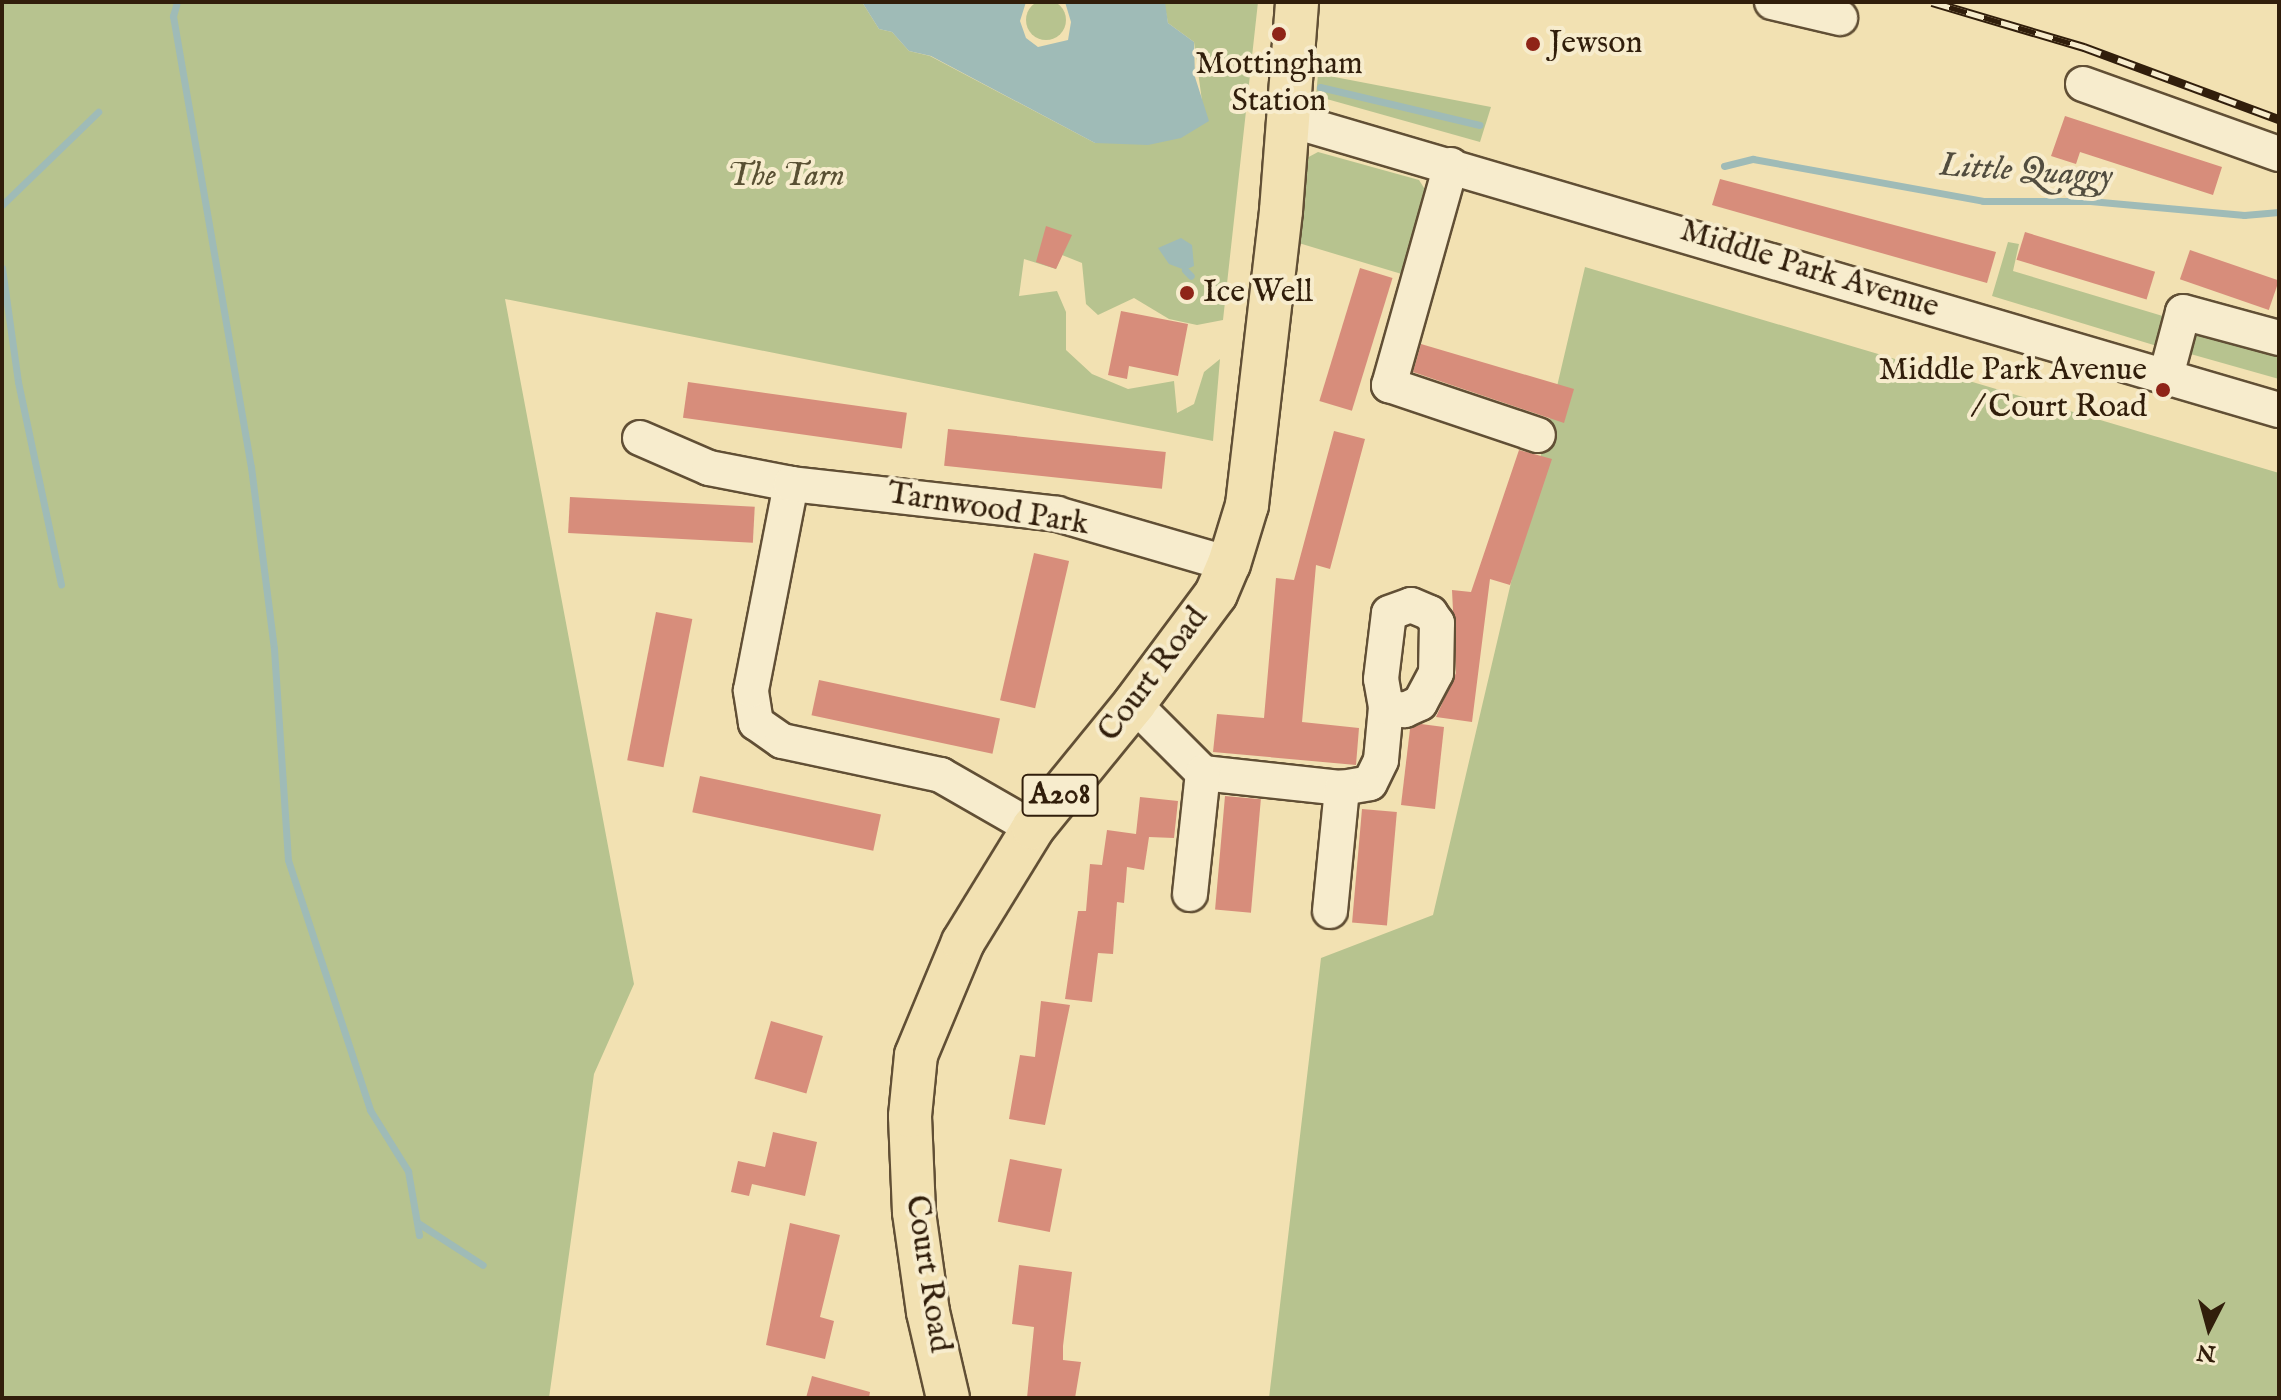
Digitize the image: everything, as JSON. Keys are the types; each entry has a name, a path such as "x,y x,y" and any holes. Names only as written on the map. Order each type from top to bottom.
{"main road":[{"name":"Court Road","path":"948,1398 920,1272 910,1088 916,1055 944,982 1033,828 1134,704 1216,594 1229,564 1247,505 1297,2"}],"street":[{"path":"1772,2 1840,18"},
{"path":"2083,84 2279,154"},
{"name":"Middle Park Avenue","path":"1287,119 2279,410"},
{"path":"1451,165 1389,385 1538,435"},
{"path":"2166,376 2183,312 2279,338"},
{"name":"Tarnwood Park","path":"640,438 709,468 791,484 1057,514 1229,564"},
{"path":"791,484 751,690 756,723 782,741 941,775 1033,828"},
{"path":"1134,704 1203,773 1342,788 1370,783 1378,774 1386,707 1381,679 1389,613 1400,606 1430,613 1437,623 1439,648 1426,697 1405,710 1386,707"},
{"path":"1190,894 1203,773"},
{"path":"1330,911 1342,788"}],"green space":[{"path":"1046,0 1060,6 1066,20 1060,34 1046,40 1032,34 1026,20 1032,6"},
{"name":"The Tarn","path":"2,2 862,2 879,29 892,32 909,51 930,56 1095,143 1204,116 1194,42 1168,23 1164,2 1258,2 1223,320 1197,325 1169,319 1134,298 1098,315 1086,304 1082,263 1062,255 1056,269 1024,259 1019,296 1057,291 1066,312 1066,350 1092,374 1128,389 1174,381 1177,413 1194,404 1204,372 1220,359 1213,441 505,299 634,984 594,1074 549,1398 2,1398"},
{"path":"1318,74 1491,107 1480,142 1316,96"},
{"path":"1318,152 1419,180 1426,191 1405,275 1292,241 1303,160"},
{"path":"2008,242 2019,244 2013,271 2166,317 2157,346 1992,296"},
{"path":"1585,267 2279,473 2279,1398 1269,1398 1321,958 1433,915"},
{"path":"2205,324 2279,346 2279,379 2187,353 2190,335"}],"water":[{"path":"862,2 1026,2 1020,21 1026,38 1038,47 1068,40 1071,22 1065,2 1165,2 1168,23 1194,42 1195,77 1209,121 1181,138 1148,145 1095,143 931,56 909,51 892,32 879,29"},
{"path":"1181,238 1192,245 1194,266 1185,270 1169,264 1158,248"}],"building":[{"path":"2065,116 2222,167 2213,195 2080,152 2076,164 2051,156"},
{"path":"1720,179 1996,252 1987,283 1712,205"},
{"path":"1046,226 1072,235 1056,269 1036,262"},
{"path":"2025,232 2155,272 2147,299 2017,260"},
{"path":"2190,250 2279,281 2269,310 2180,279"},
{"path":"1360,268 1393,278 1352,411 1319,401"},
{"path":"1121,311 1188,324 1178,376 1129,366 1127,379 1108,375"},
{"path":"1421,344 1574,389 1564,423 1413,372"},
{"path":"688,382 907,413 902,448 683,418"},
{"path":"948,429 1166,452 1162,489 944,466"},
{"path":"1334,431 1365,439 1330,569 1316,565 1302,722 1359,728 1356,765 1213,752 1217,714 1264,718 1276,578 1294,580"},
{"path":"1519,450 1552,459 1510,585 1490,579 1472,722 1436,717 1456,673 1452,590 1471,592"},
{"path":"570,497 755,507 753,543 568,533"},
{"path":"1034,553 1069,561 1035,708 1000,700"},
{"path":"656,612 692,619 664,767 627,760"},
{"path":"819,680 1000,718 992,754 812,715"},
{"path":"1421,724 1444,727 1435,809 1401,805 1410,729"},
{"path":"700,776 881,814 873,851 692,812"},
{"path":"1225,796 1261,799 1251,913 1215,910"},
{"path":"1140,797 1178,801 1174,838 1149,837 1144,870 1127,867 1124,903 1117,902 1113,954 1098,953 1092,1002 1065,999 1078,911 1086,911 1090,864 1102,865 1107,830 1136,834"},
{"path":"1362,809 1397,812 1387,926 1352,923"},
{"path":"1041,1001 1070,1005 1045,1125 1009,1119 1020,1055 1035,1057"},
{"path":"771,1021 823,1036 806,1094 754,1079"},
{"path":"773,1132 817,1142 805,1196 752,1184 749,1196 731,1192 738,1161 765,1167"},
{"path":"1010,1159 1062,1169 1050,1232 998,1222"},
{"path":"790,1223 840,1235 820,1317 834,1321 825,1359 766,1345"},
{"path":"1019,1265 1072,1272 1063,1360 1081,1362 1075,1398 1027,1398 1034,1327 1012,1324"},
{"path":"812,1376 870,1392 869,1398 806,1398"}],"waterway":[{"path":"177,2 173,16 251,467 274,649 288,860 370,1110 408,1171 419,1235"},
{"name":"Little Quaggy","path":"1320,87 1480,125"},
{"path":"2,205 98,112"},
{"name":"Little Quaggy","path":"1724,166 1753,159 1983,201 2090,201 2244,215 2279,212"},
{"path":"2,268 18,382 61,584"},
{"path":"1185,270 1191,276"},
{"path":"418,1223 483,1265"}],"railway":[{"path":"1932,2 2084,47 2279,119"}],"place":[{"name":"Mottingham Station","path":"1279,34"},
{"name":"Jewson","path":"1533,44"},
{"name":"Ice Well","path":"1187,293"},
{"name":"Middle Park Avenue / Court Road","path":"2163,390"}]}
